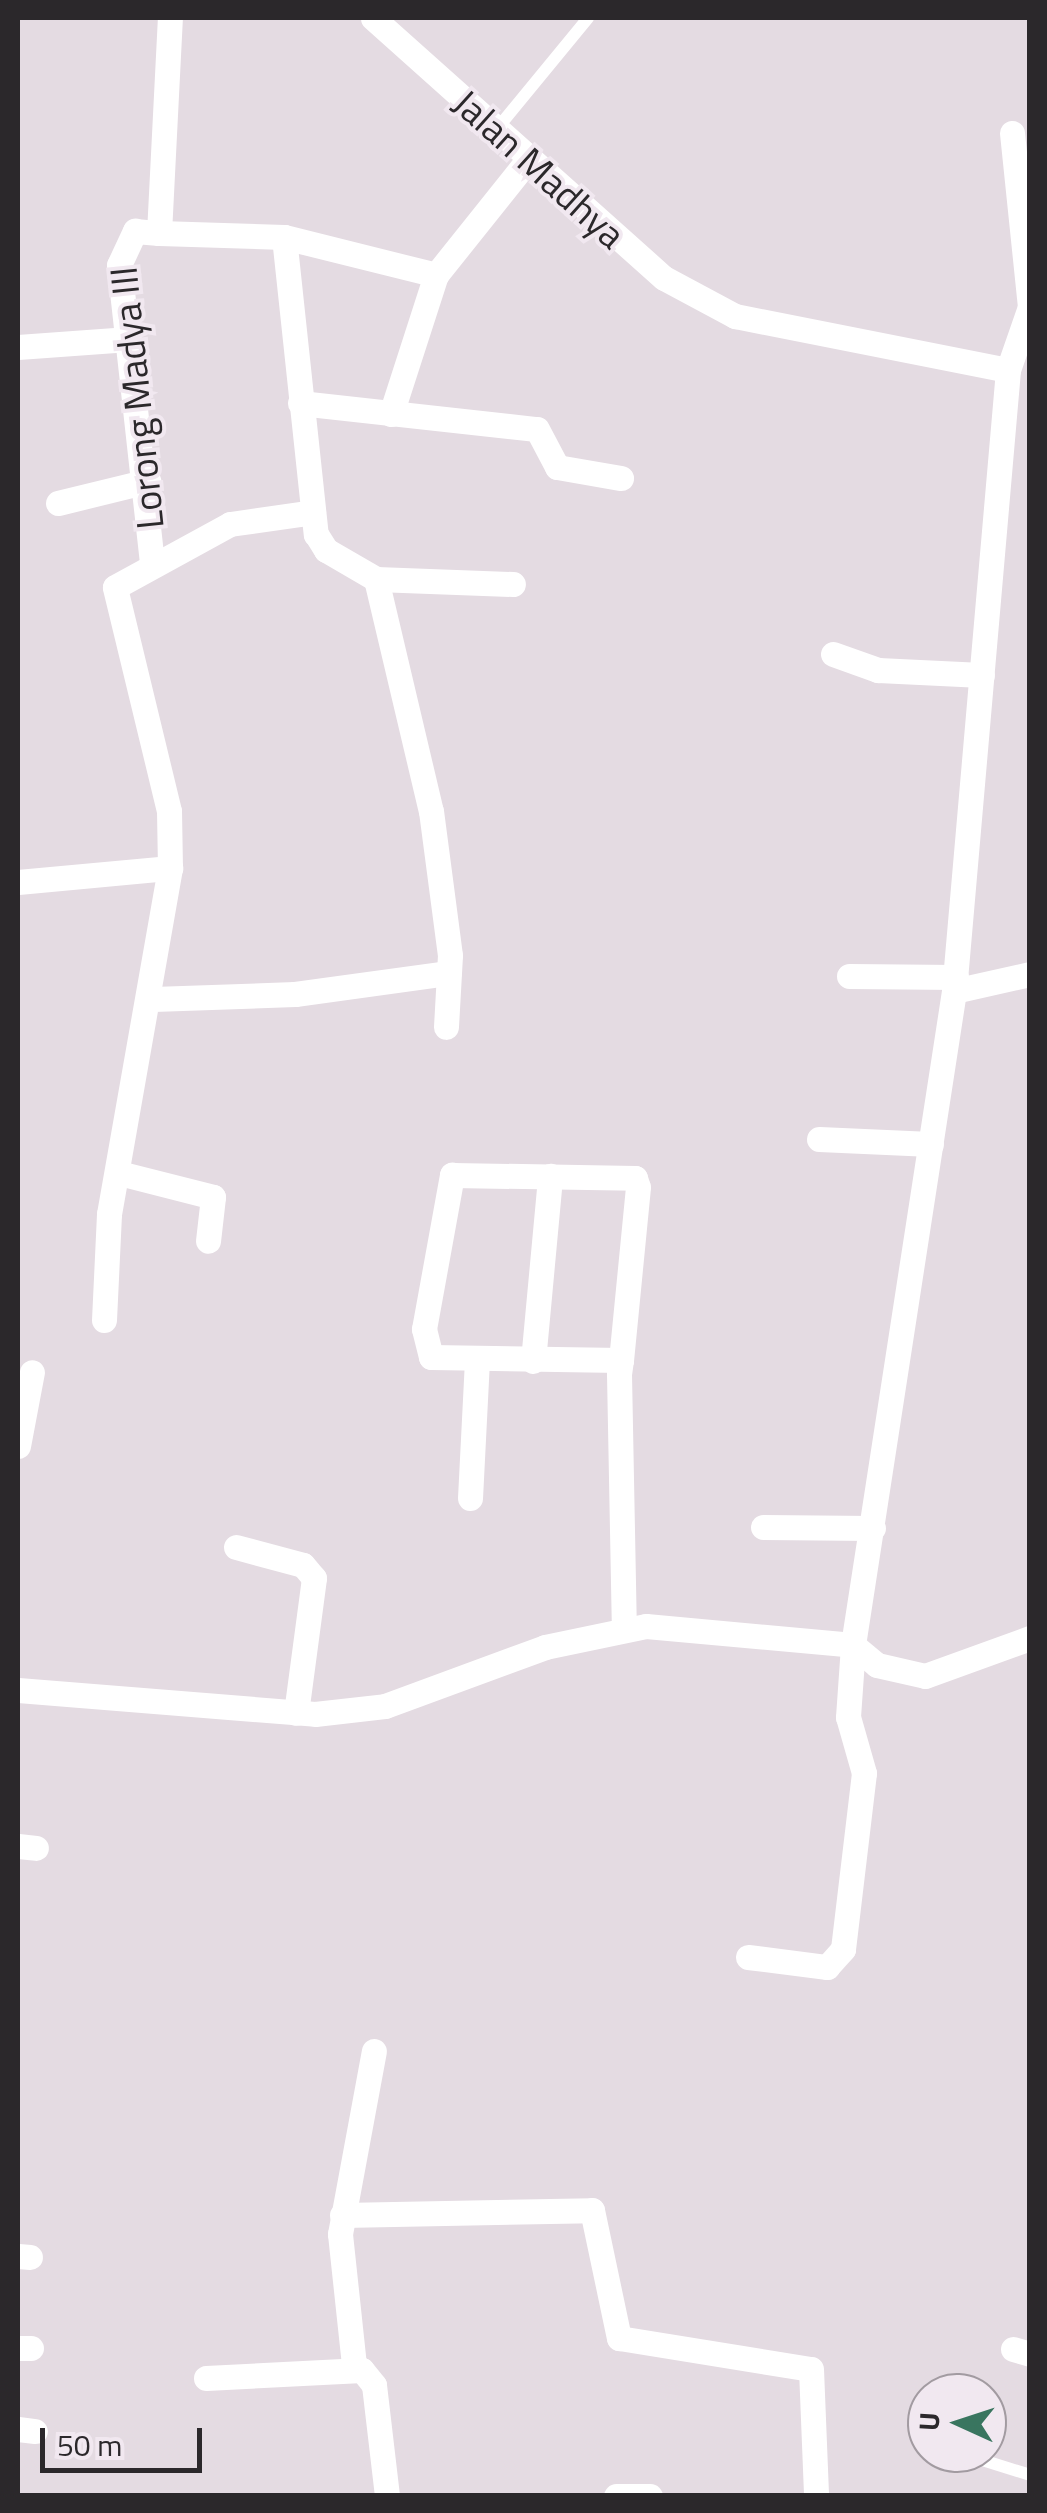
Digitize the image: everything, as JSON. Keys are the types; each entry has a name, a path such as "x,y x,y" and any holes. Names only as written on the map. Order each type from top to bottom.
{"street":[{"name":"Lorong Madya III","path":"170,18 159,233 134,232 121,248 148,482 152,563 116,594 169,811 170,868"},
{"name":"Jalan Madhya","path":"373,18 526,161 664,278 725,311 1008,370"},
{"path":"748,1957 827,1968 844,1948 864,1772 848,1717 853,1645 955,984 1008,370 1030,307 1012,133"},
{"path":"392,414 436,274 526,161"},
{"path":"159,233 284,237 436,274"},
{"path":"284,237 313,512 326,550 376,579 513,584"},
{"path":"18,346 129,339"},
{"path":"300,403 537,429 557,467 621,478"},
{"path":"58,503 148,482"},
{"path":"152,563 230,524 313,512"},
{"path":"376,579 432,810 449,973 446,1027"},
{"path":"833,654 878,670 982,674"},
{"path":"18,882 170,868 153,998 119,1173 104,1320"},
{"path":"153,998 294,994 449,973"},
{"path":"849,976 955,984 1030,974"},
{"path":"819,1139 931,1144"},
{"path":"620,1360 436,1360 426,1350 443,1193 452,1176 475,1169 635,1178 620,1360 624,1630"},
{"path":"119,1173 212,1198 208,1241"},
{"path":"533,1361 550,1176"},
{"path":"470,1498 476,1360"},
{"path":"18,1446 21,1407 32,1372"},
{"path":"763,1526 873,1528"},
{"path":"236,1547 303,1565 314,1578 296,1713"},
{"path":"18,1690 296,1713 385,1706 545,1647 624,1630 853,1645 877,1665 925,1676 1030,1638"},
{"path":"374,2051 342,2215 354,2365 374,2385 387,2496"},
{"path":"342,2215 592,2210 619,2338 811,2368 816,2496"},
{"path":"206,2378 354,2365"},
{"path":"616,2496 650,2496"}],"lane":[{"path":"495,132 588,18"}]}
